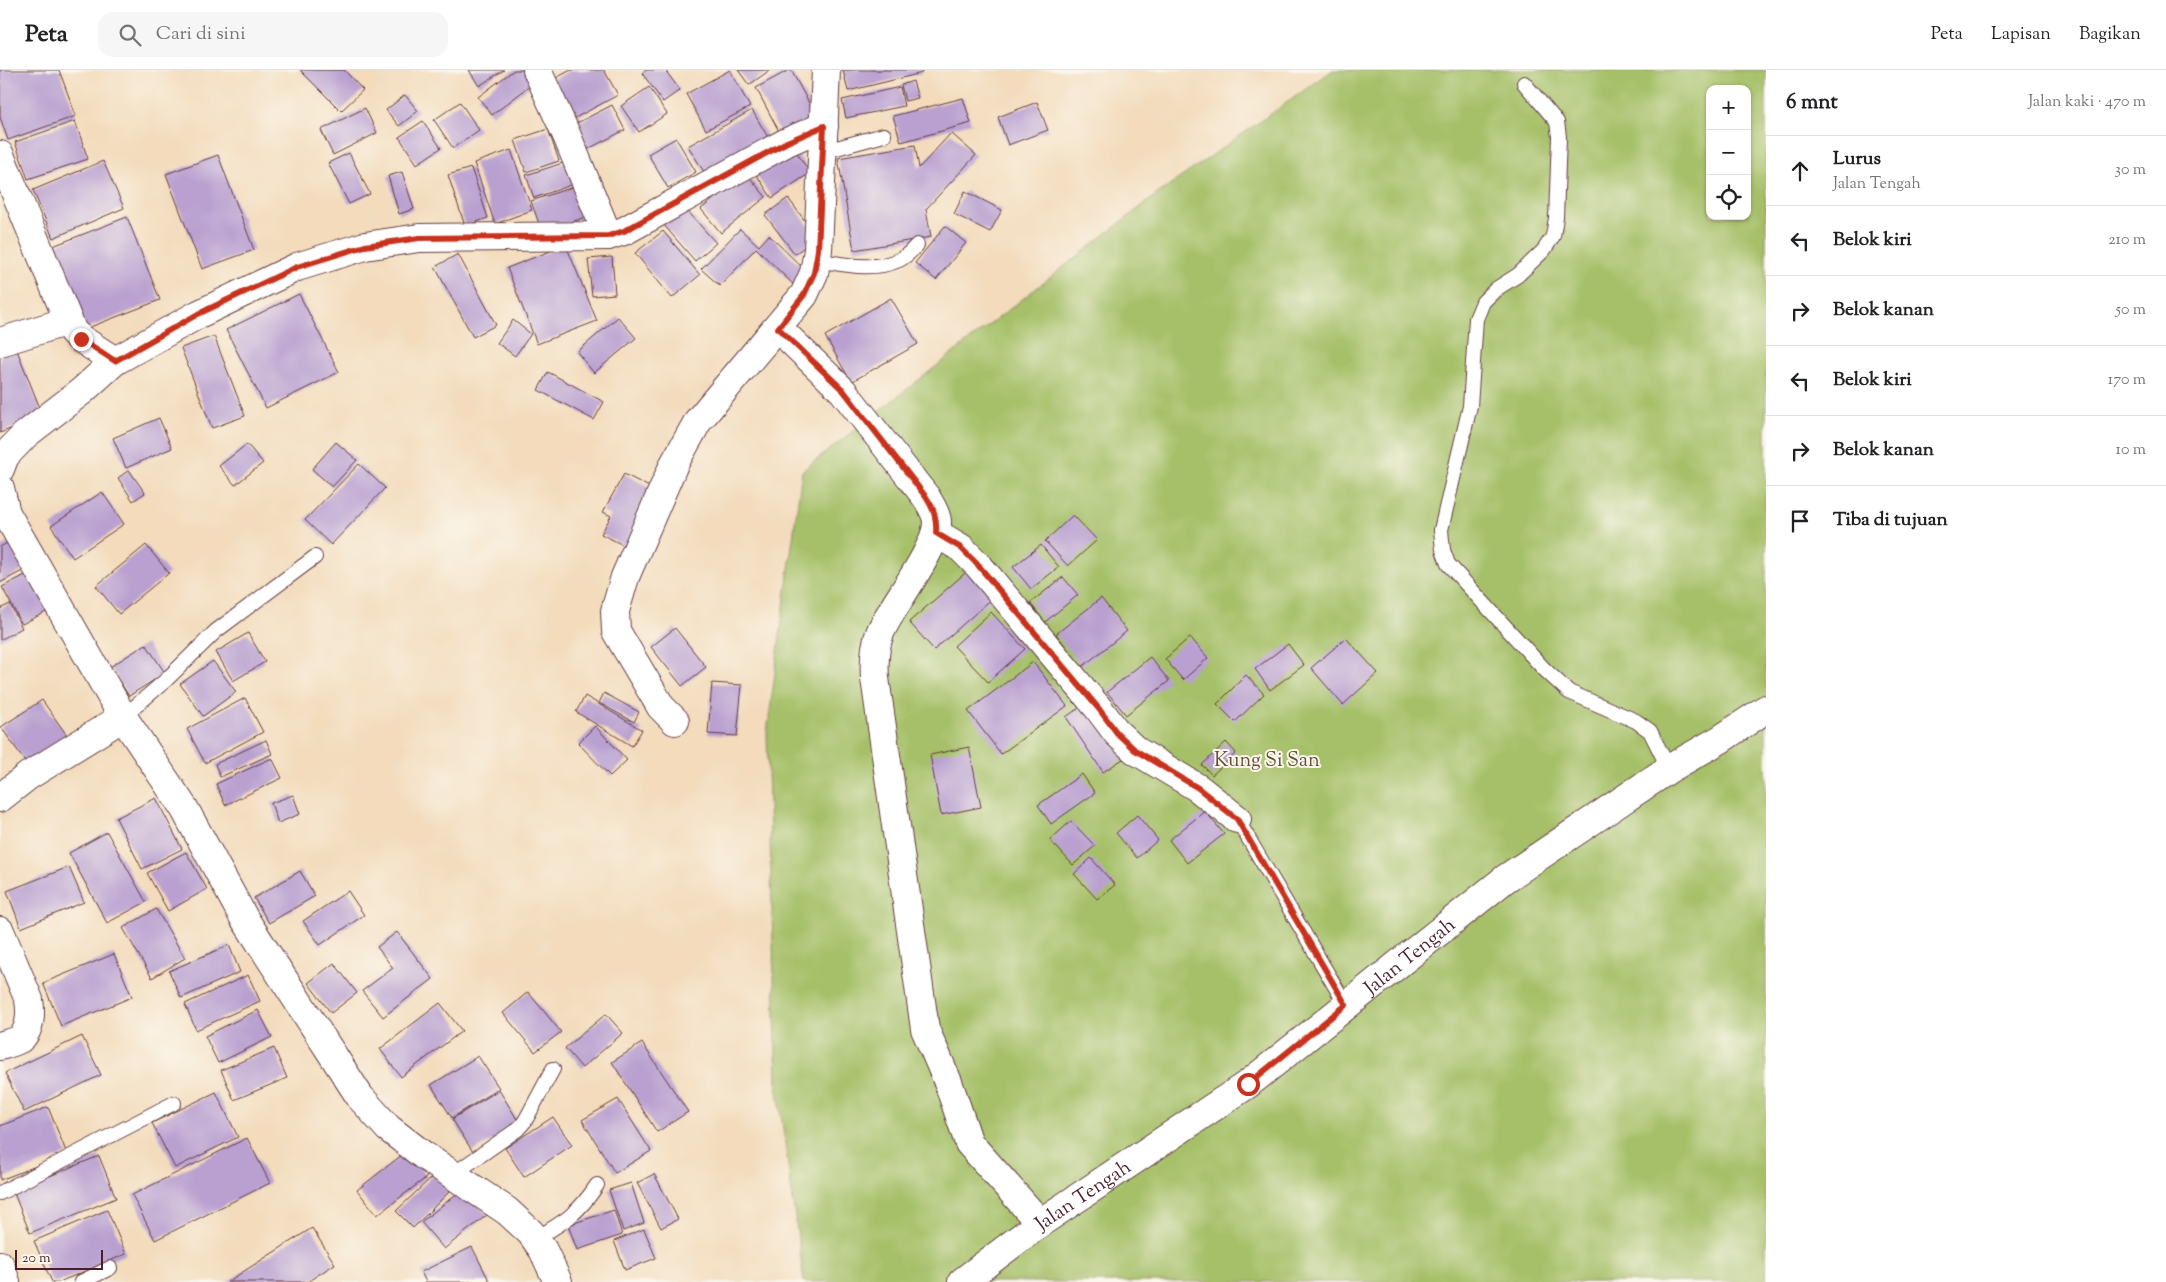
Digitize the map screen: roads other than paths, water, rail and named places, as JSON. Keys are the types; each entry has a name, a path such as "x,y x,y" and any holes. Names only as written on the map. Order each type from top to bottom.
{"street":[{"path":"536,70 567,136 608,236"},
{"path":"675,721 661,707 616,631 615,611 625,577 674,464 698,422 804,295 814,273 826,70"},
{"path":"1,463 25,435 82,391 115,361 198,314 297,267 365,246 419,238 608,236 624,231 787,142 823,139"},
{"path":"0,155 74,332 81,339 115,361"},
{"path":"0,342 68,321"},
{"path":"778,328 843,390 926,497 933,508 937,520 936,533 916,572 880,633 874,657 875,678 925,1028 948,1082 969,1143 1040,1223"},
{"path":"0,488 6,513 123,717 184,808 244,918 360,1097 388,1128 452,1175 506,1211 544,1250 558,1282"},
{"path":"936,533 961,548 978,565 1117,733 1135,750 1198,788 1237,819"},
{"name":"Jalan Tengah","path":"962,1282 1040,1223 1248,1084 1505,879 1669,770 1766,709"},
{"path":"0,798 28,776 123,717"},
{"path":"0,931 29,1000 31,1012 29,1024 20,1038 0,1046"},
{"path":"0,1265 6,1282"}],"lane":[{"path":"1524,83 1558,122 1556,218 1553,236 1544,250 1518,275 1496,288 1484,302 1476,318 1470,406 1441,530 1443,550 1448,564 1544,669 1569,692 1636,721 1650,731 1669,770"},
{"path":"823,139 884,135"},
{"path":"816,260 863,267 883,265 901,260 917,245"},
{"path":"123,717 166,680 216,631 315,557"},
{"path":"1237,819 1346,1005"},
{"path":"452,1175 518,1129 525,1121 553,1069"},
{"path":"0,1193 174,1103"},
{"path":"535,1239 571,1217 585,1204 597,1185"},
{"path":"80,1282 110,1268"}],"park label":[{"name":"Kung Si San","path":"1267,759"}]}
